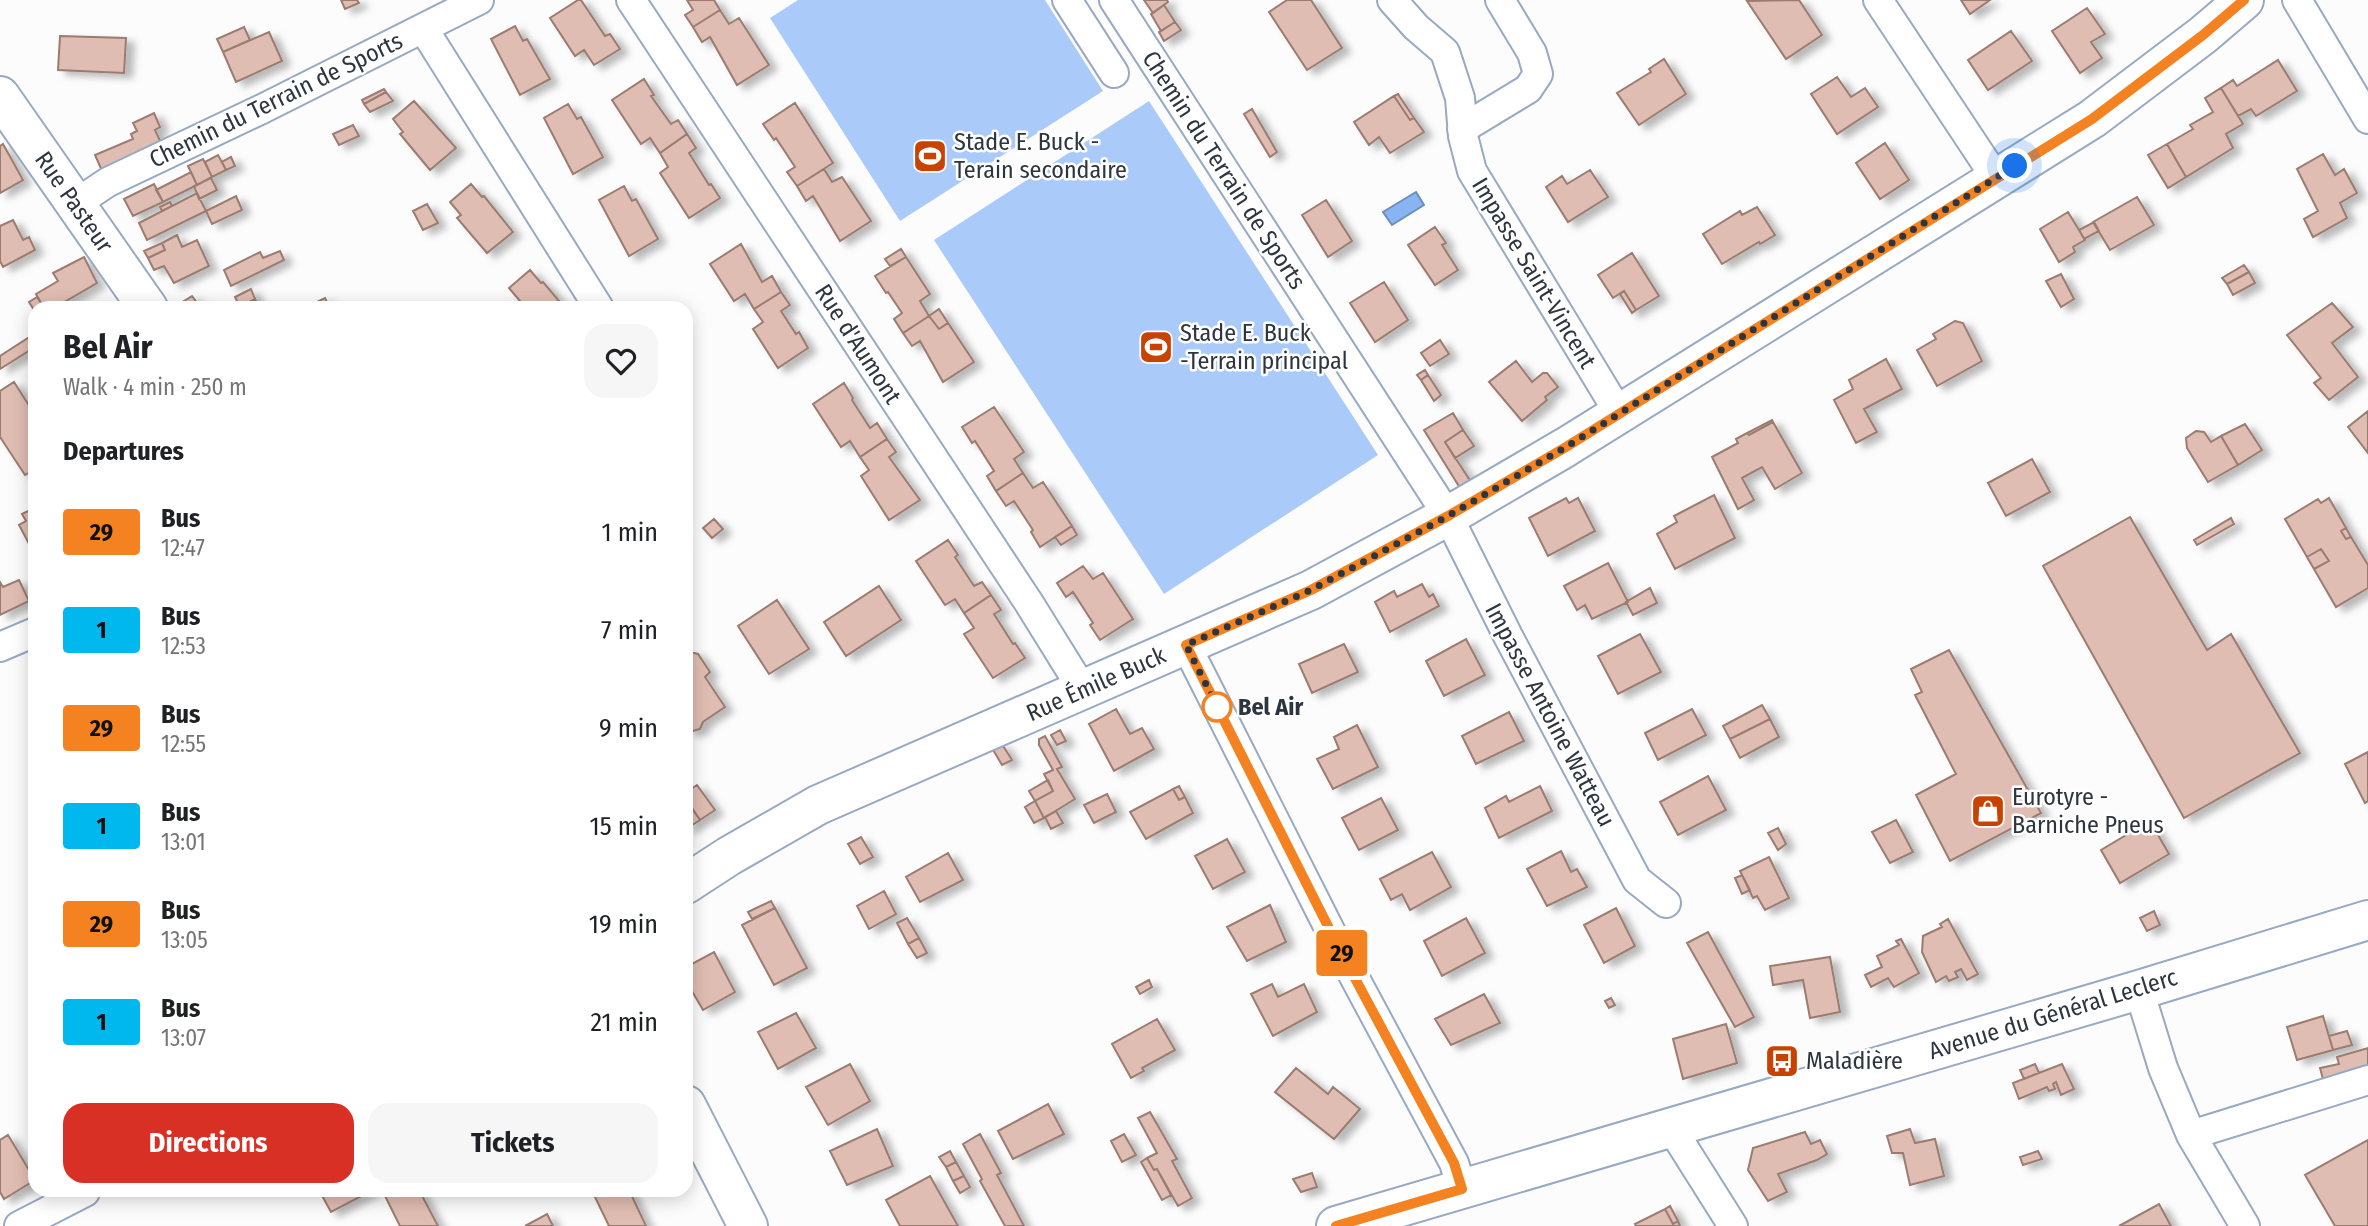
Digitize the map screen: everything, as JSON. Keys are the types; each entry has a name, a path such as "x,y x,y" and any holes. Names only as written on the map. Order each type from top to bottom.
{"street":[{"name":"Chemin du Terrain de Sports","path":"75,204 108,182 262,109 479,0"},
{"name":"Rue d'Aumont","path":"631,0 1029,603 1083,690"},
{"name":"Chemin du Terrain de Sports","path":"1067,0 1114,72"},
{"name":"Chemin du Terrain de Sports","path":"1114,0 1448,516"},
{"name":"Impasse Saint-Vincent","path":"1392,0 1416,27 1445,52 1460,98 1462,129 1472,171 1619,412"},
{"path":"1462,129 1528,89 1538,74 1532,53 1500,0"},
{"path":"1878,0 1996,178"},
{"path":"2297,0 2368,119"},
{"name":"Rue Émile Buck","path":"693,879 818,805 1311,590 1448,516 1566,447 2092,119 2203,35 2239,2"},
{"path":"423,28 595,301"},
{"name":"Rue Pasteur","path":"0,96 143,301"},
{"name":"Impasse Antoine Watteau","path":"1448,516 1637,880 1666,903"},
{"path":"0,647 28,635"},
{"path":"1186,645 1343,956 1454,1163 1462,1189"},
{"name":"Avenue du Général Leclerc","path":"1336,1226 2368,920"},
{"path":"2139,990 2163,1068 2191,1135 2245,1226"},
{"path":"2191,1135 2368,1080"},
{"path":"693,1119 748,1226"},
{"path":"1670,1126 1733,1226"},
{"path":"19,1226 75,1197"}],"shaded area":[{"name":"Stade E. Buck - Terain secondaire","path":"798,0 1045,0 1103,91 900,221 770,18"},
{"name":"Stade E. Buck -Terrain principal","path":"1149,101 1378,455 1164,594 934,240"},
{"path":"1416,192 1424,205 1392,225 1383,212"}],"building":[{"path":"341,0 357,0 359,3 345,9"},
{"path":"581,0 605,36 610,34 620,49 594,65 584,50 575,56 550,18"},
{"path":"687,0 714,0 720,10 693,27 685,15 693,10"},
{"path":"1144,0 1167,0 1168,2 1153,13"},
{"path":"1287,0 1311,0 1342,48 1307,70 1269,12"},
{"path":"1799,0 1822,35 1786,59 1747,1"},
{"path":"1961,0 1990,0 1970,14"},
{"path":"1164,5 1175,22 1161,31 1151,14"},
{"path":"2087,8 2105,34 2091,42 2102,58 2080,73 2052,31"},
{"path":"720,10 729,24 739,18 769,65 737,85 710,37 702,42 693,27"},
{"path":"1175,22 1181,30 1164,41 1159,32"},
{"path":"515,26 523,41 527,39 550,79 520,95 491,39"},
{"path":"244,27 250,40 223,52 217,39"},
{"path":"2011,31 2032,61 1988,90 1968,60"},
{"path":"269,32 282,61 236,82 223,52"},
{"path":"60,36 126,38 124,73 58,70"},
{"path":"1664,59 1686,94 1639,125 1617,93 1651,72 1649,69"},
{"path":"2278,60 2297,91 2256,116 2251,109 2238,116 2221,88 2233,80 2237,86"},
{"path":"1837,77 1851,97 1865,88 1878,107 1837,134 1811,94"},
{"path":"644,79 654,95 651,96 671,124 678,120 687,134 660,153 650,138 641,144 612,100"},
{"path":"2221,88 2243,124 2226,134 2233,148 2186,177 2167,144 2193,129 2190,125 2213,112 2205,98"},
{"path":"384,89 386,92 364,104 362,100"},
{"path":"386,92 393,101 370,112 364,104"},
{"path":"1398,94 1414,118 1410,120 1394,96"},
{"path":"1394,96 1410,120 1414,118 1424,132 1390,153 1379,137 1369,145 1354,122"},
{"path":"414,101 456,148 430,170 400,134 403,132 393,119"},
{"path":"795,103 833,163 797,186 787,172 795,167 763,124"},
{"path":"568,104 577,119 581,117 603,157 573,174 544,118"},
{"path":"1252,109 1277,152 1270,157 1244,114"},
{"path":"154,113 160,127 155,130 162,145 103,173 95,155 133,139 131,134 137,131 133,123"},
{"path":"353,125 359,136 339,145 333,134"},
{"path":"687,134 696,148 689,153 720,198 689,218 660,173 668,167 660,153"},
{"path":"1885,143 1909,180 1880,199 1856,163"},
{"path":"3,144 23,180 0,193 0,146"},
{"path":"2167,144 2186,177 2168,188 2148,155"},
{"path":"2323,154 2335,175 2344,169 2357,193 2340,203 2347,218 2313,237 2304,219 2318,211 2297,169"},
{"path":"218,155 226,170 212,177 205,162"},
{"path":"231,157 235,166 226,170 222,162"},
{"path":"203,159 212,177 197,185 188,166"},
{"path":"824,169 832,182 842,177 871,221 840,241 813,196 806,201 797,186"},
{"path":"1590,170 1608,197 1568,222 1546,187 1562,176 1567,184"},
{"path":"191,172 197,185 163,202 156,190"},
{"path":"211,178 217,190 199,199 194,186"},
{"path":"154,184 163,202 133,216 124,199"},
{"path":"471,184 513,232 487,253 457,218 461,215 450,202"},
{"path":"624,186 632,201 636,199 658,239 629,256 599,200"},
{"path":"197,193 206,211 147,240 139,223"},
{"path":"236,196 242,210 212,224 206,211"},
{"path":"2137,197 2154,225 2110,250 2093,222"},
{"path":"1326,200 1352,241 1328,257 1302,215"},
{"path":"170,202 172,206 162,211 160,207"},
{"path":"427,204 438,223 423,230 413,211"},
{"path":"1757,207 1775,235 1722,264 1703,234 1740,211 1742,215"},
{"path":"2068,212 2085,240 2073,247 2075,252 2059,262 2040,229"},
{"path":"13,220 23,240 29,237 35,250 3,267 0,261 0,226"},
{"path":"2094,222 2099,231 2084,239 2079,230"},
{"path":"1435,227 1446,243 1442,245 1458,270 1435,285 1408,245"},
{"path":"177,235 182,247 197,240 209,266 174,283 164,266 154,270 148,258 165,250 162,243"},
{"path":"162,243 165,250 148,258 144,251"},
{"path":"741,244 762,282 772,276 781,292 754,309 745,294 734,301 710,264"},
{"path":"901,249 906,257 890,266 885,259"},
{"path":"280,251 284,260 231,286 224,270 260,252 263,258"},
{"path":"1632,253 1659,296 1636,310 1624,291 1613,298 1598,275"},
{"path":"84,257 97,283 66,301 40,301 36,294 58,281 53,273"},
{"path":"906,257 930,294 920,301 929,316 903,333 894,319 902,313 875,276"},
{"path":"2244,265 2249,272 2227,284 2222,278"},
{"path":"530,270 559,301 520,301 509,288"},
{"path":"2249,272 2255,283 2233,295 2227,284"},
{"path":"2061,274 2074,299 2061,307 2046,281"},
{"path":"1384,282 1408,320 1375,342 1350,303"},
{"path":"251,289 255,299 237,301 235,297"},
{"path":"1624,291 1636,310 1632,313 1620,294"},
{"path":"781,292 790,305 781,311 796,334 799,332 808,348 778,368 753,329 763,322 754,309"},
{"path":"2332,303 2353,327 2332,343 2358,377 2329,400 2314,383 2321,378 2287,335"},
{"path":"939,309 948,323 939,329 929,316"},
{"path":"929,316 939,329 948,323 974,362 943,382 920,341 912,346 903,333"},
{"path":"1955,321 1963,323 1982,361 1937,386 1917,350 1936,339 1933,334"},
{"path":"28,338 28,351 0,369 0,356"},
{"path":"1440,340 1449,354 1430,366 1421,353"},
{"path":"1886,359 1902,389 1864,409 1877,432 1856,443 1834,400 1853,389 1849,380"},
{"path":"1516,361 1532,382 1547,373 1558,387 1522,421 1489,382"},
{"path":"1425,370 1428,375 1421,380 1417,375"},
{"path":"1428,375 1441,395 1434,401 1421,380"},
{"path":"14,382 28,404 28,473 25,475 0,437 0,391"},
{"path":"844,383 870,428 877,423 887,439 860,457 850,441 841,447 813,404"},
{"path":"994,407 1024,452 1014,459 1023,473 996,491 987,476 994,471 975,441 972,443 962,427"},
{"path":"2368,411 2368,453 2348,427"},
{"path":"1453,413 1463,430 1445,442 1471,482 1460,488 1424,430"},
{"path":"1772,420 1773,422 1749,435 1747,433"},
{"path":"1773,422 1802,473 1775,489 1762,467 1742,478 1754,500 1738,509 1712,457 1738,443 1736,439"},
{"path":"2245,424 2262,450 2238,465 2221,436"},
{"path":"1463,430 1474,446 1455,458 1445,442"},
{"path":"2196,431 2204,432 2211,442 2221,436 2238,465 2208,482 2187,448 2186,438"},
{"path":"887,439 896,452 889,457 920,500 889,520 861,476 869,470 860,457"},
{"path":"2032,459 2050,492 2006,516 1988,483"},
{"path":"1023,473 1033,488 1043,482 1072,526 1040,547 1031,532 1033,530 1014,501 1006,506 996,491"},
{"path":"1714,495 1735,538 1675,569 1657,534 1677,522 1674,516"},
{"path":"1566,498 1569,503 1578,498 1595,531 1548,556 1529,518"},
{"path":"2329,498 2346,528 2341,531 2346,539 2351,537 2368,565 2368,588 2336,607 2314,569 2329,561 2321,549 2307,557 2285,519 2318,499 2321,503"},
{"path":"28,511 28,542 19,525 26,521 22,514"},
{"path":"2130,517 2207,650 2231,634 2300,753 2184,818 2043,566"},
{"path":"2231,518 2234,524 2197,545 2194,540"},
{"path":"714,519 723,529 712,538 703,528"},
{"path":"1072,526 1077,535 1061,545 1055,537"},
{"path":"2346,528 2351,537 2346,539 2341,531"},
{"path":"948,540 958,555 955,557 974,586 982,582 991,595 964,613 955,599 945,605 916,561"},
{"path":"2321,549 2329,561 2314,569 2307,557"},
{"path":"1608,563 1628,602 1592,619 1585,605 1577,610 1564,586"},
{"path":"1083,566 1093,579 1103,573 1133,619 1100,640 1090,625 1093,623 1073,592 1066,597 1057,583"},
{"path":"19,580 28,601 0,615 0,582 3,587"},
{"path":"1422,584 1429,597 1433,594 1439,606 1390,632 1375,602 1394,591 1397,597"},
{"path":"879,586 901,620 846,656 824,622"},
{"path":"1650,588 1657,603 1633,615 1626,602"},
{"path":"991,595 1001,610 994,614 1025,658 993,678 964,634 974,628 964,613"},
{"path":"777,600 809,649 769,674 738,626"},
{"path":"1640,634 1661,672 1618,694 1598,656"},
{"path":"1466,639 1485,675 1444,696 1426,661"},
{"path":"1344,644 1358,672 1312,693 1299,664"},
{"path":"1949,650 2041,813 1950,861 1916,795 1956,774 1915,695 1922,692 1911,669"},
{"path":"693,653 698,654 710,672 705,677 725,707 703,722 700,729 693,731"},
{"path":"1762,705 1770,719 1730,739 1723,726"},
{"path":"1116,709 1130,734 1142,728 1154,749 1114,771 1089,724"},
{"path":"1692,709 1706,735 1658,760 1645,733"},
{"path":"1509,712 1524,741 1476,764 1462,736"},
{"path":"1770,719 1779,737 1740,758 1730,739"},
{"path":"1357,725 1378,767 1333,789 1317,759 1339,749 1334,737"},
{"path":"1060,730 1066,741 1057,745 1051,735"},
{"path":"1045,736 1062,767 1057,769 1075,799 1044,818 1035,801 1053,791 1044,774 1053,770 1039,745 1039,739"},
{"path":"1002,744 1012,760 1002,765 992,748"},
{"path":"2368,752 2368,801 2365,803 2345,764"},
{"path":"1708,776 1726,810 1678,835 1660,802"},
{"path":"1048,780 1053,791 1035,801 1029,791"},
{"path":"697,785 715,810 700,820 693,810 693,788"},
{"path":"1179,786 1185,797 1179,800 1173,789"},
{"path":"1540,786 1552,811 1499,838 1485,808 1506,796 1509,802"},
{"path":"1173,789 1179,800 1185,797 1193,813 1146,839 1130,812"},
{"path":"1107,794 1116,812 1094,823 1084,805"},
{"path":"1381,798 1398,830 1359,850 1342,818"},
{"path":"1035,801 1044,818 1034,823 1025,807"},
{"path":"693,810 700,820 693,824"},
{"path":"1056,811 1063,823 1051,829 1045,817"},
{"path":"1896,820 1913,852 1890,863 1872,832"},
{"path":"2150,821 2169,854 2120,883 2101,850"},
{"path":"1778,828 1786,844 1778,850 1768,833"},
{"path":"861,837 873,857 860,864 848,844"},
{"path":"1227,839 1245,872 1213,889 1195,856"},
{"path":"1561,851 1571,872 1577,869 1587,887 1547,906 1527,869"},
{"path":"1432,852 1451,887 1410,910 1402,894 1391,900 1380,879"},
{"path":"948,853 963,880 920,902 906,877"},
{"path":"1769,857 1789,898 1765,910 1757,896 1753,898 1740,871"},
{"path":"1742,875 1750,890 1742,894 1735,878"},
{"path":"884,891 896,914 869,929 857,906"},
{"path":"771,901 775,908 752,919 748,912"},
{"path":"1270,905 1286,942 1247,961 1227,927"},
{"path":"775,908 807,968 774,985 742,925"},
{"path":"1616,908 1635,946 1604,963 1584,925"},
{"path":"2154,911 2160,925 2147,931 2140,918"},
{"path":"907,918 919,938 908,944 897,923"},
{"path":"1466,918 1485,953 1442,976 1424,941"},
{"path":"1948,919 1978,974 1967,980 1961,969 1955,972 1958,977 1949,981 1946,976 1936,982 1922,952 1923,936 1942,927 1940,924"},
{"path":"1708,932 1754,1017 1735,1027 1687,943"},
{"path":"919,938 927,953 917,958 908,944"},
{"path":"1901,939 1919,973 1894,987 1888,978 1871,987 1865,975 1882,967 1877,956 1899,945 1896,941"},
{"path":"714,952 735,992 703,1010 693,993 693,963"},
{"path":"1830,957 1840,1012 1810,1018 1803,980 1773,985 1770,966"},
{"path":"1149,980 1152,987 1140,994 1136,987"},
{"path":"1272,984 1278,997 1304,984 1317,1012 1273,1036 1251,994"},
{"path":"1484,994 1500,1023 1451,1045 1435,1019"},
{"path":"1611,998 1615,1005 1609,1008 1605,1001"},
{"path":"796,1013 816,1048 778,1069 758,1032"},
{"path":"2323,1016 2333,1050 2297,1060 2287,1027"},
{"path":"1157,1019 1175,1050 1142,1068 1144,1071 1131,1078 1112,1044"},
{"path":"1726,1024 1737,1063 1683,1079 1673,1039"},
{"path":"2347,1031 2352,1045 2333,1050 2329,1036"},
{"path":"2368,1048 2368,1066 2323,1079 2320,1068 2339,1064 2337,1057"},
{"path":"850,1064 870,1101 828,1125 806,1087"},
{"path":"2035,1064 2039,1073 2024,1079 2020,1070"},
{"path":"2062,1064 2074,1089 2061,1095 2056,1082 2053,1084 2055,1089 2049,1091 2047,1087 2019,1099 2013,1083"},
{"path":"1296,1068 1328,1094 1333,1087 1360,1109 1334,1139 1275,1092"},
{"path":"1048,1104 1064,1134 1013,1159 998,1131"},
{"path":"1150,1112 1177,1159 1172,1161 1192,1198 1178,1206 1157,1169 1154,1170 1147,1158 1157,1153 1138,1118"},
{"path":"877,1129 893,1166 847,1185 830,1151"},
{"path":"1910,1129 1915,1143 1935,1139 1944,1176 1910,1185 1903,1153 1892,1153 1887,1136"},
{"path":"1805,1132 1811,1144 1820,1140 1827,1154 1778,1174 1787,1192 1768,1201 1748,1170 1753,1148"},
{"path":"980,1134 1001,1173 997,1175 1024,1226 1005,1226 980,1181 982,1179 963,1144"},
{"path":"1124,1134 1136,1155 1122,1162 1111,1141"},
{"path":"8,1135 28,1168 28,1184 4,1199 0,1192 0,1140"},
{"path":"2368,1140 2368,1226 2335,1226 2305,1175"},
{"path":"950,1151 956,1162 946,1167 939,1157"},
{"path":"2038,1151 2042,1159 2023,1165 2020,1157"},
{"path":"1147,1158 1154,1170 1157,1169 1171,1195 1162,1200 1141,1162"},
{"path":"956,1162 964,1176 953,1181 946,1167"},
{"path":"1312,1173 1317,1187 1301,1192 1293,1179"},
{"path":"930,1176 958,1226 900,1226 886,1200"},
{"path":"964,1176 970,1187 960,1193 953,1181"},
{"path":"323,1197 360,1197 331,1212"},
{"path":"386,1197 423,1197 438,1226 400,1226"},
{"path":"595,1197 632,1197 646,1226 609,1226"},
{"path":"2159,1204 2171,1226 2119,1226"},
{"path":"1670,1206 1678,1221 1673,1224 1665,1209"},
{"path":"1665,1209 1673,1224 1678,1221 1680,1226 1636,1226 1635,1224"},
{"path":"547,1214 553,1226 525,1226"}],"bus line":[{"name":"29","path":"1336,1226 1462,1189 1454,1163 1343,956 1186,645 1311,590 1448,516 1566,447 2092,119 2203,35 2244,0"}],"place":[{"name":"Stade E. Buck - Terain secondaire","path":"930,156"},
{"name":"Stade E. Buck -Terrain principal","path":"1156,347"},
{"name":"Bel Air","path":"1217,707"},
{"name":"Eurotyre - Barniche Pneus","path":"1988,811"},
{"name":"Maladière","path":"1782,1061"}],"route":[{"path":"1217,707 1220,712 1186,645 1311,590 1448,516 1566,447 2015,166"}]}
